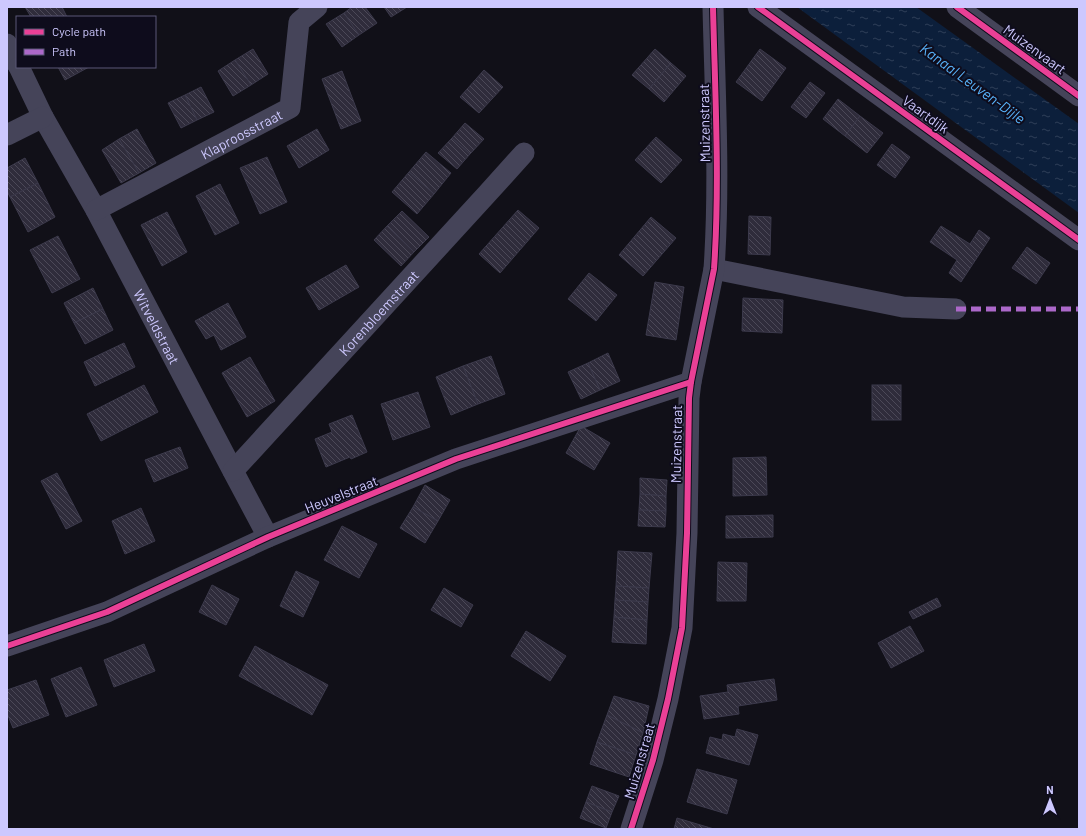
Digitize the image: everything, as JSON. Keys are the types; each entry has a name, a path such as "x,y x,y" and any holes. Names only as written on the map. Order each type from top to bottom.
{"street":[{"name":"Klaproosstraat","path":"96,210 290,108 299,22 317,7"},
{"name":"Muizenstraat","path":"631,829 653,760 668,699 682,628 687,533 689,398 714,269 717,162 713,7"},
{"name":"Vaartdijk","path":"758,7 1079,240"},
{"name":"Muizenvaart","path":"957,7 1079,96"},
{"path":"7,44 16,62"},
{"name":"Witveldstraat","path":"19,68 43,116 96,210 268,537"},
{"path":"7,135 43,116"},
{"name":"Korenbloemstraat","path":"232,471 524,153"},
{"path":"714,269 902,307 956,309"},
{"name":"Heuvelstraat","path":"7,646 107,612 268,537 456,459 691,382"}],"water":[{"name":"Kanaal Leuven-Dijle","path":"797,7 916,7 1079,124 1079,213"}],"building":[{"path":"25,7 62,7 66,16 30,16"},
{"path":"352,7 365,7 377,23 359,35 344,13"},
{"path":"384,7 407,7 391,17"},
{"path":"344,13 359,35 342,47 326,24"},
{"path":"253,49 268,74 251,85 235,60"},
{"path":"655,49 671,63 649,89 632,75"},
{"path":"760,49 786,68 762,101 736,82"},
{"path":"235,60 251,85 233,96 218,71"},
{"path":"671,63 686,76 664,102 649,89"},
{"path":"59,68 87,68 65,80"},
{"path":"484,70 503,87 479,113 460,97"},
{"path":"342,71 361,121 341,129 322,79"},
{"path":"810,82 825,93 806,118 791,107"},
{"path":"201,87 214,112 197,120 185,95"},
{"path":"185,95 197,120 181,128 168,103"},
{"path":"838,99 860,116 845,136 823,119"},
{"path":"860,116 883,133 867,153 845,136"},
{"path":"465,123 484,139 470,154 452,138"},
{"path":"137,129 156,163 139,173 119,139"},
{"path":"317,129 329,150 299,168 287,146"},
{"path":"656,137 682,160 661,183 635,160"},
{"path":"452,138 470,154 457,169 438,153"},
{"path":"119,139 139,173 121,183 102,150"},
{"path":"892,144 910,157 895,178 877,165"},
{"path":"426,152 451,173 434,194 409,172"},
{"path":"267,157 287,202 260,214 240,168"},
{"path":"25,158 38,183 10,197 7,191 7,168"},
{"path":"409,172 434,194 417,214 392,192"},
{"path":"38,183 55,217 28,232 10,197"},
{"path":"220,184 239,223 215,235 196,196"},
{"path":"518,210 539,228 500,273 479,254"},
{"path":"402,211 429,237 414,252 387,226"},
{"path":"167,212 187,252 162,266 141,225"},
{"path":"749,216 771,217 770,255 748,254"},
{"path":"651,217 676,238 643,276 619,255"},
{"path":"387,226 414,252 401,266 374,240"},
{"path":"941,226 970,244 979,230 990,238 961,282 949,273 957,260 930,242"},
{"path":"58,236 80,279 52,293 30,250"},
{"path":"1027,247 1050,263 1036,284 1012,268"},
{"path":"346,265 359,287 319,310 306,288"},
{"path":"589,273 617,295 596,321 568,299"},
{"path":"655,282 684,287 676,340 646,335"},
{"path":"93,288 103,309 74,323 64,303"},
{"path":"743,298 783,300 782,333 742,331"},
{"path":"228,303 246,337 221,350 214,335 206,339 195,321"},
{"path":"103,309 113,330 85,344 74,323"},
{"path":"124,343 135,367 95,386 84,362"},
{"path":"608,353 620,381 600,390 588,363"},
{"path":"491,356 505,394 478,404 463,366"},
{"path":"250,357 275,401 247,417 222,373"},
{"path":"588,363 600,390 581,399 568,372"},
{"path":"463,366 478,404 451,415 436,377"},
{"path":"144,385 158,412 101,441 87,414"},
{"path":"872,385 901,385 901,420 872,420"},
{"path":"418,392 430,427 393,440 381,404"},
{"path":"352,415 367,452 326,467 315,439 332,432 329,424"},
{"path":"581,426 610,443 594,470 566,453"},
{"path":"180,447 188,468 154,482 145,460"},
{"path":"766,457 767,495 733,496 733,458"},
{"path":"57,473 82,521 66,529 41,481"},
{"path":"640,478 667,480 666,496 640,494"},
{"path":"425,485 450,500 438,521 413,507"},
{"path":"640,494 666,496 666,511 639,510"},
{"path":"413,507 438,521 425,543 400,528"},
{"path":"141,508 155,541 125,554 112,521"},
{"path":"639,510 666,511 665,527 638,526"},
{"path":"773,515 773,537 726,538 726,516"},
{"path":"342,526 377,544 359,578 324,560"},
{"path":"618,551 652,553 649,588 616,586"},
{"path":"718,562 747,563 746,601 717,601"},
{"path":"296,571 319,582 303,617 280,606"},
{"path":"212,585 239,599 226,625 199,612"},
{"path":"616,586 649,588 648,602 615,600"},
{"path":"444,588 473,605 461,627 431,610"},
{"path":"937,598 941,606 913,619 909,612"},
{"path":"615,600 648,602 647,620 614,617"},
{"path":"614,617 647,620 646,644 612,642"},
{"path":"910,626 924,651 891,668 878,643"},
{"path":"526,631 566,656 550,681 511,656"},
{"path":"144,644 155,671 114,687 104,660"},
{"path":"255,646 328,685 312,715 239,676"},
{"path":"81,667 97,705 66,717 51,679"},
{"path":"774,679 777,700 738,706 739,714 704,719 700,696 728,692 727,685"},
{"path":"36,680 49,715 13,728 7,713 7,690"},
{"path":"614,696 649,706 643,733 607,715"},
{"path":"607,715 643,733 636,755 597,742"},
{"path":"737,729 758,735 749,765 706,753 710,737 722,740 723,734 735,737"},
{"path":"597,742 636,755 629,777 590,764"},
{"path":"697,769 737,780 727,814 687,802"},
{"path":"592,786 619,796 612,812 586,802"},
{"path":"586,802 612,812 606,828 580,818"},
{"path":"677,818 714,829 674,829"}],"marked path":[{"path":"956,309 1079,309"}],"cycle path":[{"path":"631,829 653,760 668,699 682,628 687,533 689,398 714,269 716,236 717,204 713,7"},
{"path":"758,7 1079,240"},
{"path":"957,7 1079,96"},
{"path":"7,646 107,612 268,537 456,459 691,382"}]}
